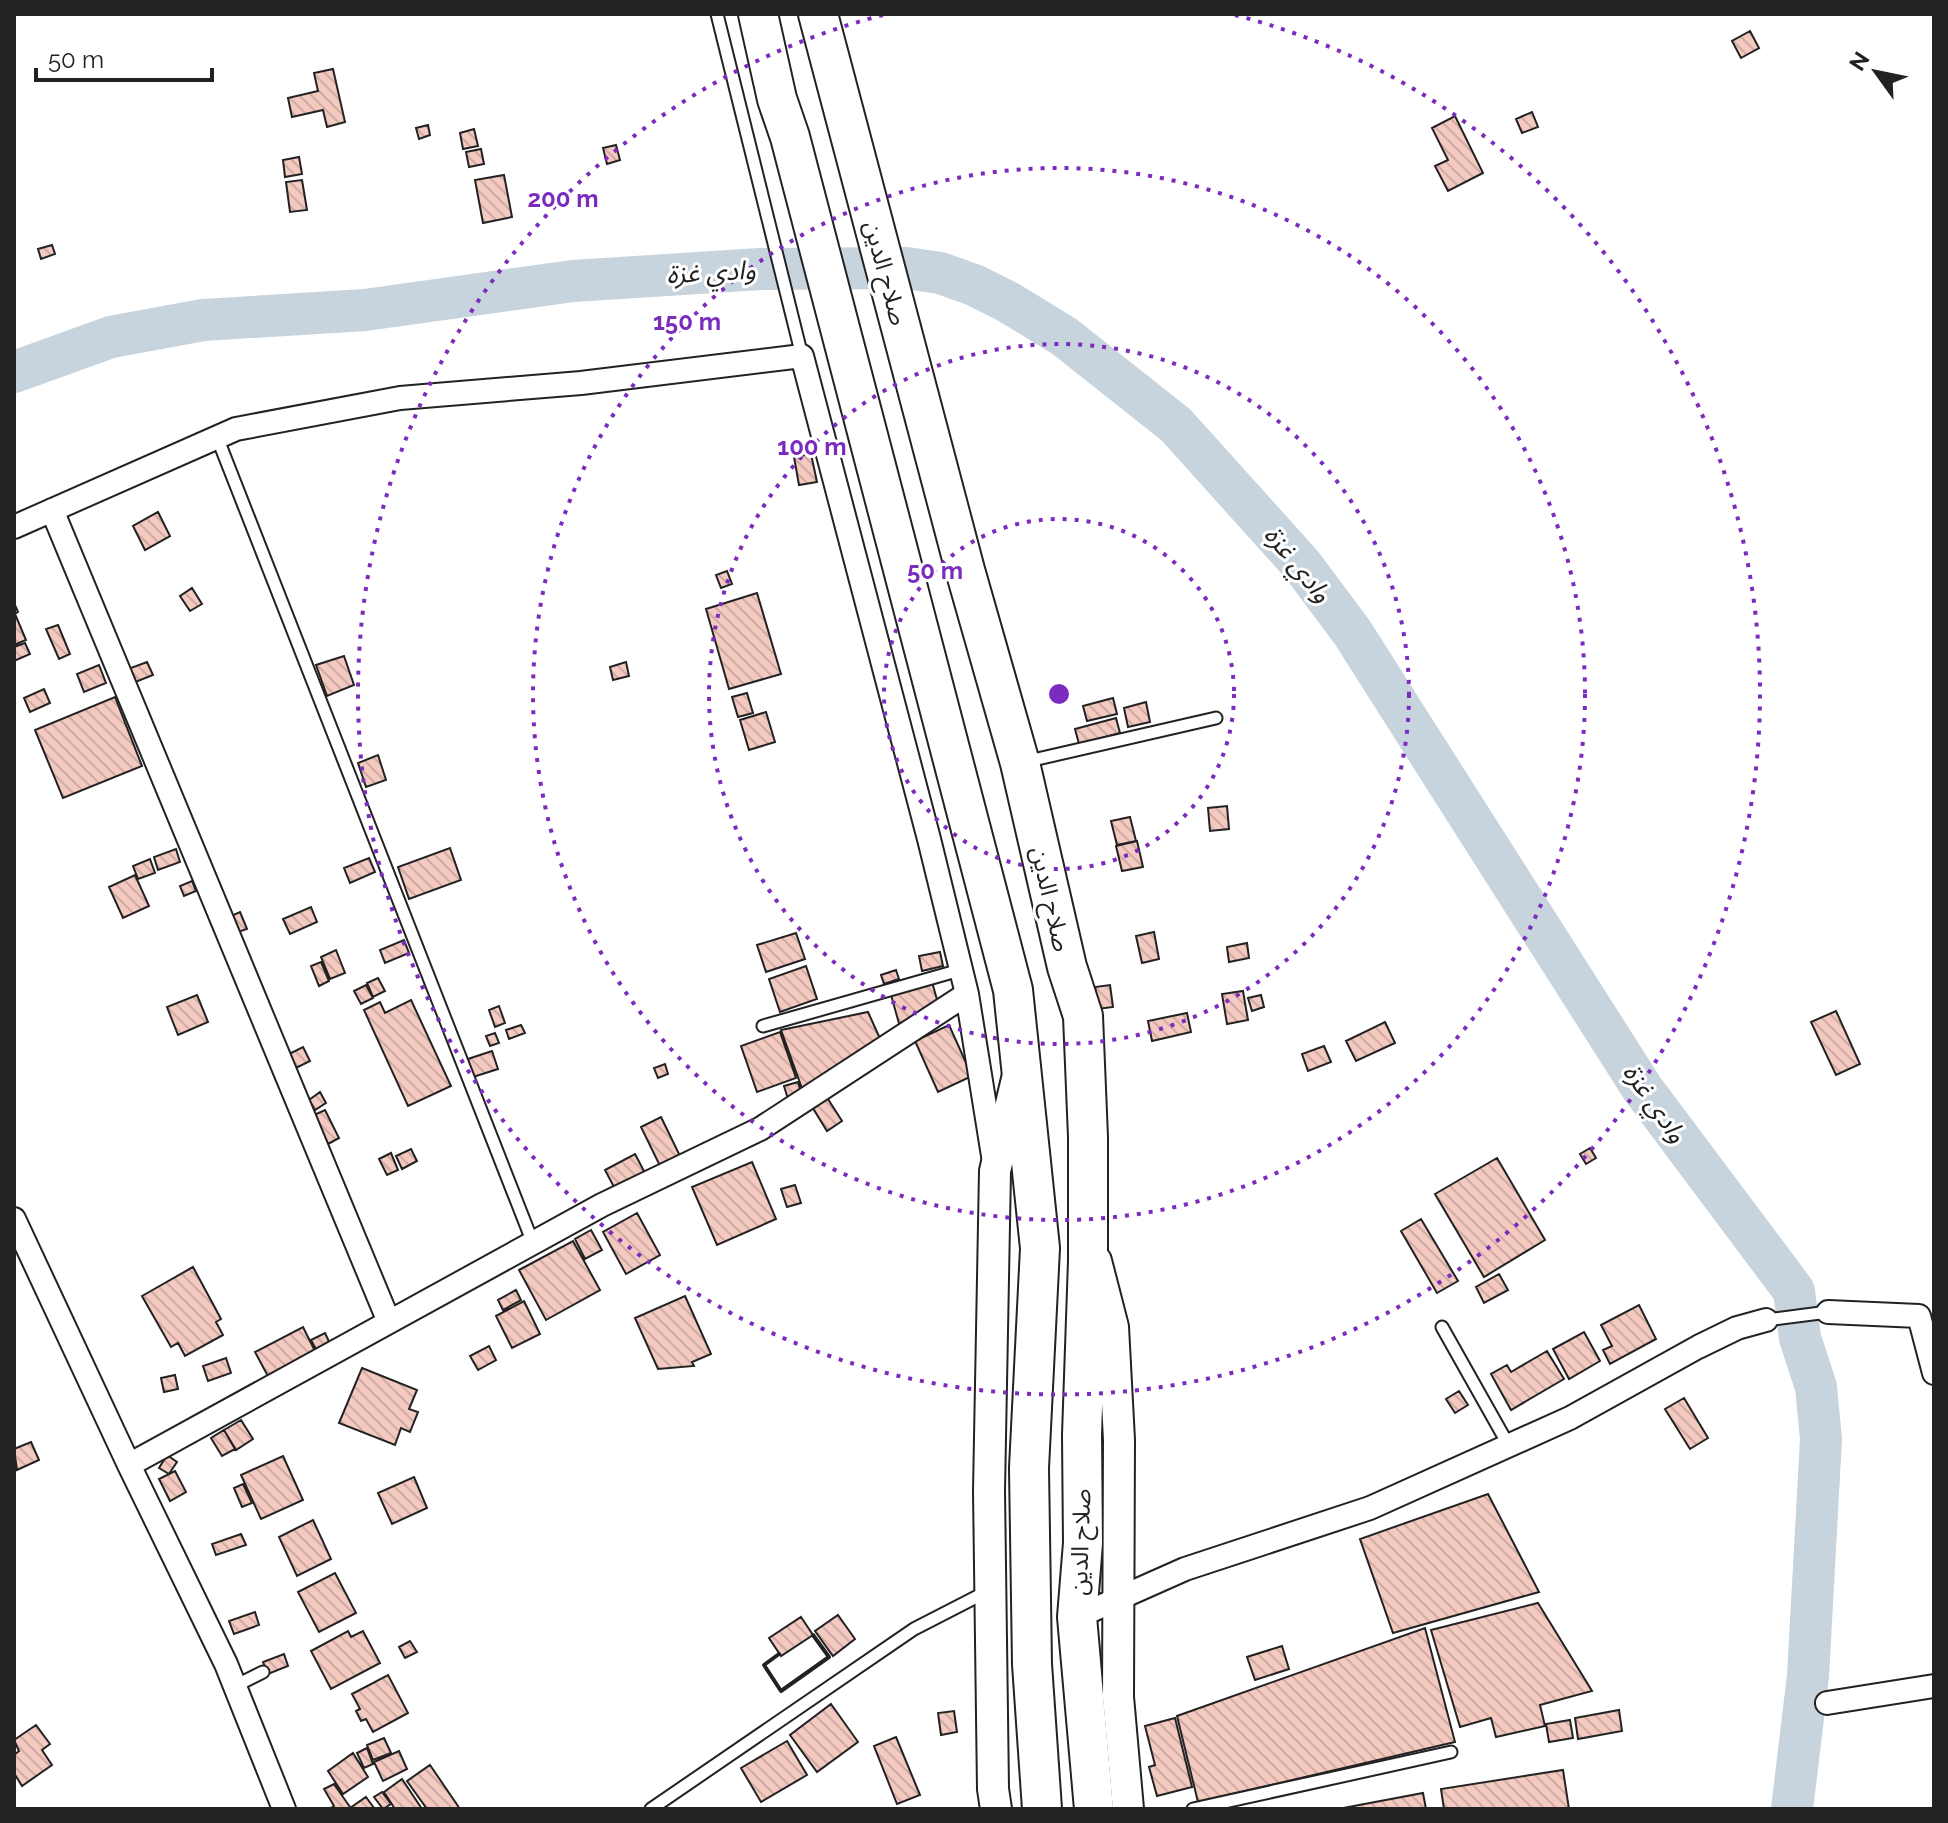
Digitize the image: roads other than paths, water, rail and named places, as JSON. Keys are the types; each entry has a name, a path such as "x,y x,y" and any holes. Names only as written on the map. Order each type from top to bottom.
{"highway":[{"name":"صلاح الدين","path":"758,14 777,99 878,467 1013,990 1040,1248 1029,1468 1032,1664 1042,1809"},
{"name":"صلاح الدين","path":"818,14 1020,763 1067,967 1083,1016 1088,1232 1082,1435 1083,1543 1077,1617 1117,1806"}],"main road":[{"path":"996,1809 993,1789 989,1491 995,1171 1021,1061"},
{"path":"1088,1232 1113,1327 1119,1440 1117,1806"}],"street":[{"path":"14,527 236,429 400,398 581,383 802,356 926,824 967,994 995,1171"},
{"path":"52,510 389,1322"},
{"path":"129,1465 602,1205 760,1129 967,994"},
{"path":"14,1219 235,1686 284,1809"},
{"path":"1828,1312 1927,1314 1934,1373"},
{"path":"1077,1617 1185,1569 1370,1508 1570,1418 1737,1328 1766,1320"},
{"path":"1827,1703 1934,1686"}],"lane":[{"path":"717,14 802,356"},
{"path":"217,437 533,1243"},
{"path":"1020,763 1216,718"},
{"path":"763,1026 960,970"},
{"path":"1766,1320 1828,1312"},
{"path":"1442,1327 1509,1446"},
{"path":"651,1809 914,1629 990,1590"},
{"path":"235,1686 263,1672"},
{"path":"1193,1809 1451,1752"}],"waterway":[{"name":"وادي غزة","path":"14,372 111,337 203,320 365,310 573,281 760,269 907,268 940,273 1008,302 1065,337 1176,425 1302,565 1352,632 1642,1088 1794,1291 1800,1338 1816,1387 1821,1439 1808,1676 1792,1809"}]}
